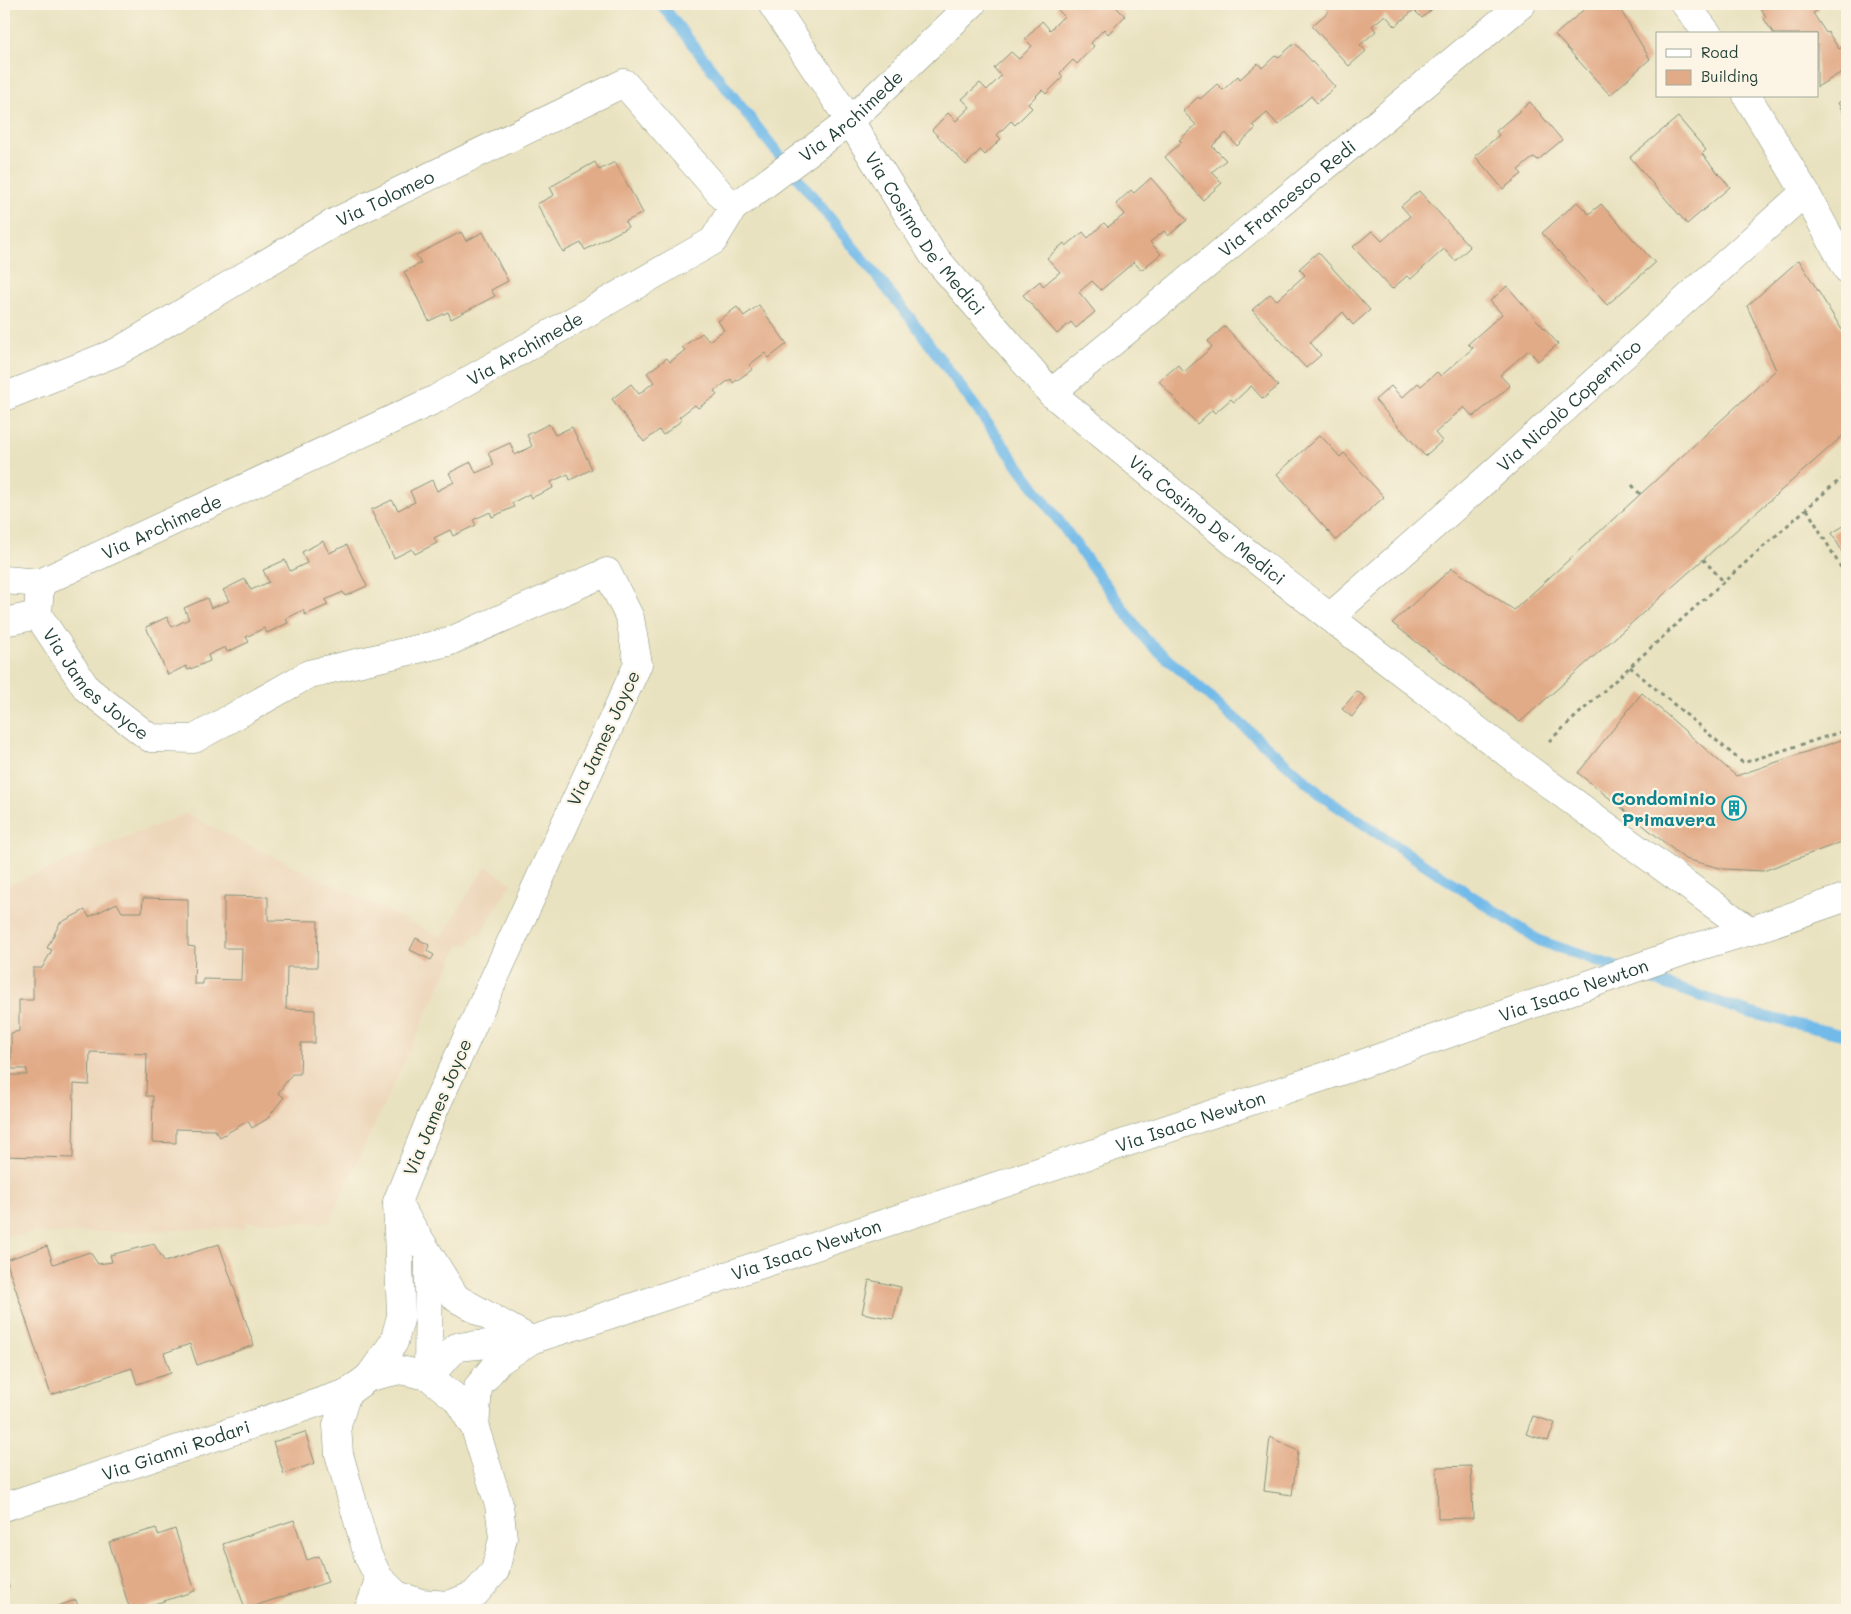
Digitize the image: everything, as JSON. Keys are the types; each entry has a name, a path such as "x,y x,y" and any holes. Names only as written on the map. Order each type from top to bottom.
{"street":[{"name":"Via Cosimo De' Medici","path":"772,4 850,121 933,255 1051,393 1236,544 1330,617 1523,765 1750,931"},
{"name":"Via Archimede","path":"40,583 436,398 714,241 733,208 850,121 972,4"},
{"name":"Via Francesco Redi","path":"1051,393 1522,4"},
{"path":"1685,4 1706,32"},
{"name":"Via Tolomeo","path":"4,397 117,352 336,221 624,82 733,208"},
{"path":"1748,98 1805,192 1847,269"},
{"name":"Via Nicolò Copernico","path":"1330,617 1489,477 1805,192"},
{"name":"Via James Joyce","path":"38,615 87,690 150,738 194,739 309,674 448,642 606,572 630,618 638,664 430,1119 397,1202 400,1316 394,1342 369,1377"},
{"path":"4,580 40,583 38,615 4,622"},
{"name":"Via Isaac Newton","path":"428,1376 457,1347 531,1340 1354,1067 1693,948 1750,931 1847,897"},
{"path":"397,1202 456,1298 531,1340"},
{"path":"428,1376 429,1255"},
{"name":"Via Isaac Newton","path":"475,1428 478,1387 498,1362 531,1340"},
{"path":"347,1393 336,1425 339,1454 368,1556 378,1578 397,1595 439,1608 474,1595 495,1571 503,1538 499,1505 475,1428 457,1399 428,1376 400,1370 369,1377"},
{"name":"Via Gianni Rodari","path":"4,1507 347,1393 369,1377"},
{"path":"368,1610 378,1578"}],"path":[{"path":"1523,765 1724,582 1833,485 1847,476"},
{"path":"1632,485 1640,494"},
{"path":"1807,509 1847,578"},
{"path":"1703,560 1724,582"},
{"path":"1630,667 1743,764 1847,730"}],"shaded area":[{"path":"185,814 441,937 486,866 511,883 479,936 475,934 469,942 473,944 459,945 329,1222 245,1222 246,1228 19,1234 4,1237 4,887"}],"building":[{"path":"1060,4 1113,4 1125,16 1108,34 1104,29 1091,43 1094,46 1077,64 1073,60 1060,73 1063,77 1046,94 1042,90 1028,104 1032,108 1015,125 1011,121 997,135 1001,139 985,155 980,150 966,165 932,130 948,113 956,121 970,107 962,99 980,83 987,90 1001,76 994,68 1011,52 1019,59 1032,46 1025,39 1042,21 1050,30 1064,16 1056,8"},
{"path":"1328,4 1438,4 1422,18 1414,10 1395,26 1385,15 1372,26 1376,31 1360,45 1366,51 1349,66 1312,26 1329,11 1325,7"},
{"path":"1590,4 1617,4 1650,59 1610,95 1555,35"},
{"path":"1758,4 1815,4 1819,10 1813,13 1826,33 1828,32 1839,49 1842,47 1847,55 1847,69 1818,86 1818,32 1773,32 1764,19 1766,17"},
{"path":"1295,43 1335,87 1317,103 1311,96 1278,125 1267,113 1253,125 1256,128 1237,146 1226,133 1212,146 1226,160 1212,172 1222,183 1203,200 1165,157 1182,142 1179,140 1196,125 1183,111 1198,97 1200,99 1217,84 1223,90 1238,76 1240,79 1258,63 1262,68 1276,55 1279,57"},
{"path":"1847,97 1847,119 1838,103"},
{"path":"1530,102 1562,140 1538,160 1534,157 1518,170 1522,174 1503,189 1475,156 1499,135 1496,131"},
{"path":"1678,117 1706,150 1702,154 1730,187 1687,224 1630,157"},
{"path":"595,162 599,170 615,162 643,213 625,222 628,227 585,250 581,243 563,252 537,204 554,195 550,187"},
{"path":"1151,178 1187,220 1168,236 1164,231 1150,242 1161,254 1141,270 1134,262 1101,290 1092,281 1079,292 1095,312 1076,328 1071,322 1057,334 1023,295 1040,281 1043,286 1060,272 1047,258 1064,243 1066,246 1083,232 1088,238 1104,223 1108,227 1125,214 1116,204 1131,190 1134,193"},
{"path":"1419,191 1470,247 1455,261 1444,249 1411,279 1407,276 1392,289 1353,247 1372,231 1382,241 1410,216 1401,206"},
{"path":"1577,202 1589,214 1601,204 1655,263 1607,305 1542,233"},
{"path":"461,232 466,241 483,232 508,281 491,290 495,296 451,319 448,312 429,321 404,272 421,263 416,255"},
{"path":"1318,252 1370,310 1353,325 1343,312 1310,342 1321,355 1306,368 1252,310 1270,294 1277,300 1305,275 1299,269"},
{"path":"1799,260 1847,338 1847,432 1520,722 1392,623 1452,568 1514,610 1776,370 1747,306"},
{"path":"1507,286 1558,344 1538,361 1529,350 1500,375 1510,386 1473,417 1464,407 1435,433 1442,441 1425,456 1375,400 1391,386 1402,398 1418,383 1421,386 1437,372 1441,376 1473,348 1468,344 1502,314 1490,301"},
{"path":"759,305 787,344 769,358 765,353 749,365 753,369 733,383 731,379 714,391 717,395 698,408 695,405 679,417 682,420 663,435 659,430 644,442 612,399 631,384 639,394 654,382 647,373 667,358 670,362 685,350 682,347 702,333 709,341 724,330 718,321 737,307 744,316"},
{"path":"1225,326 1278,386 1263,399 1251,386 1234,402 1231,399 1215,413 1212,410 1197,424 1159,381 1178,365 1184,372 1212,347 1208,341"},
{"path":"549,424 555,435 572,427 592,469 570,480 568,474 551,482 553,488 531,498 529,494 512,503 514,507 492,517 490,512 473,520 476,525 453,536 450,530 434,538 437,543 415,554 412,549 394,558 371,510 392,500 398,510 415,502 410,491 432,480 437,491 454,482 449,473 471,462 476,473 494,465 488,453 510,443 515,455 532,446 527,435"},
{"path":"1320,435 1340,457 1344,453 1384,497 1336,540 1277,474"},
{"path":"1847,524 1847,561 1832,533"},
{"path":"323,541 329,553 347,545 367,586 345,596 343,592 325,600 328,605 305,615 303,610 286,619 288,623 267,633 264,628 246,637 249,642 227,652 225,647 208,655 210,661 188,670 186,666 168,675 146,627 167,617 172,627 189,619 184,608 207,598 211,608 229,601 223,590 245,579 251,590 269,582 263,570 285,560 290,571 307,563 302,552"},
{"path":"1357,691 1366,698 1352,717 1342,709"},
{"name":"Condominio Primavera","path":"1642,693 1736,776 1847,738 1847,840 1763,871 1724,869 1685,859 1578,773"},
{"path":"224,896 268,897 268,920 318,921 317,967 287,967 286,1009 315,1010 315,1043 301,1043 300,1074 292,1074 278,1093 284,1097 267,1119 252,1128 248,1121 220,1137 215,1130 176,1129 176,1143 152,1142 153,1096 146,1096 147,1054 90,1052 89,1085 74,1084 73,1158 4,1156 4,1075 27,1075 27,1069 11,1069 11,1033 19,1031 19,1000 33,1000 33,968 42,968 52,950 47,948 60,923 85,910 89,917 117,903 122,912 142,912 143,898 188,899 188,946 195,947 194,984 203,984 203,979 241,980 242,948 224,948"},
{"path":"416,938 429,945 427,951 434,955 431,960 410,950"},
{"path":"154,1244 165,1262 219,1244 254,1345 197,1365 190,1344 164,1353 171,1373 137,1384 132,1368 51,1395 6,1260 47,1246 53,1264 90,1252 98,1264 112,1262 110,1255"},
{"path":"869,1280 901,1287 893,1319 862,1313"},
{"path":"1533,1416 1555,1423 1548,1441 1526,1434"},
{"path":"305,1432 315,1463 284,1474 273,1442"},
{"path":"1270,1437 1298,1451 1292,1495 1264,1491"},
{"path":"1471,1466 1473,1518 1438,1519 1437,1467"},
{"path":"294,1520 307,1560 319,1556 328,1582 245,1609 223,1544"},
{"path":"156,1528 158,1535 175,1529 195,1591 136,1610 130,1610 109,1542"},
{"path":"4,1573 9,1587 4,1588"},
{"path":"76,1600 79,1610 45,1610"}],"waterway":[{"path":"661,4 911,319 1146,640 1326,799 1540,941 1750,1013 1847,1036"}],"place":[{"name":"Condominio Primavera","path":"1734,808"}]}
